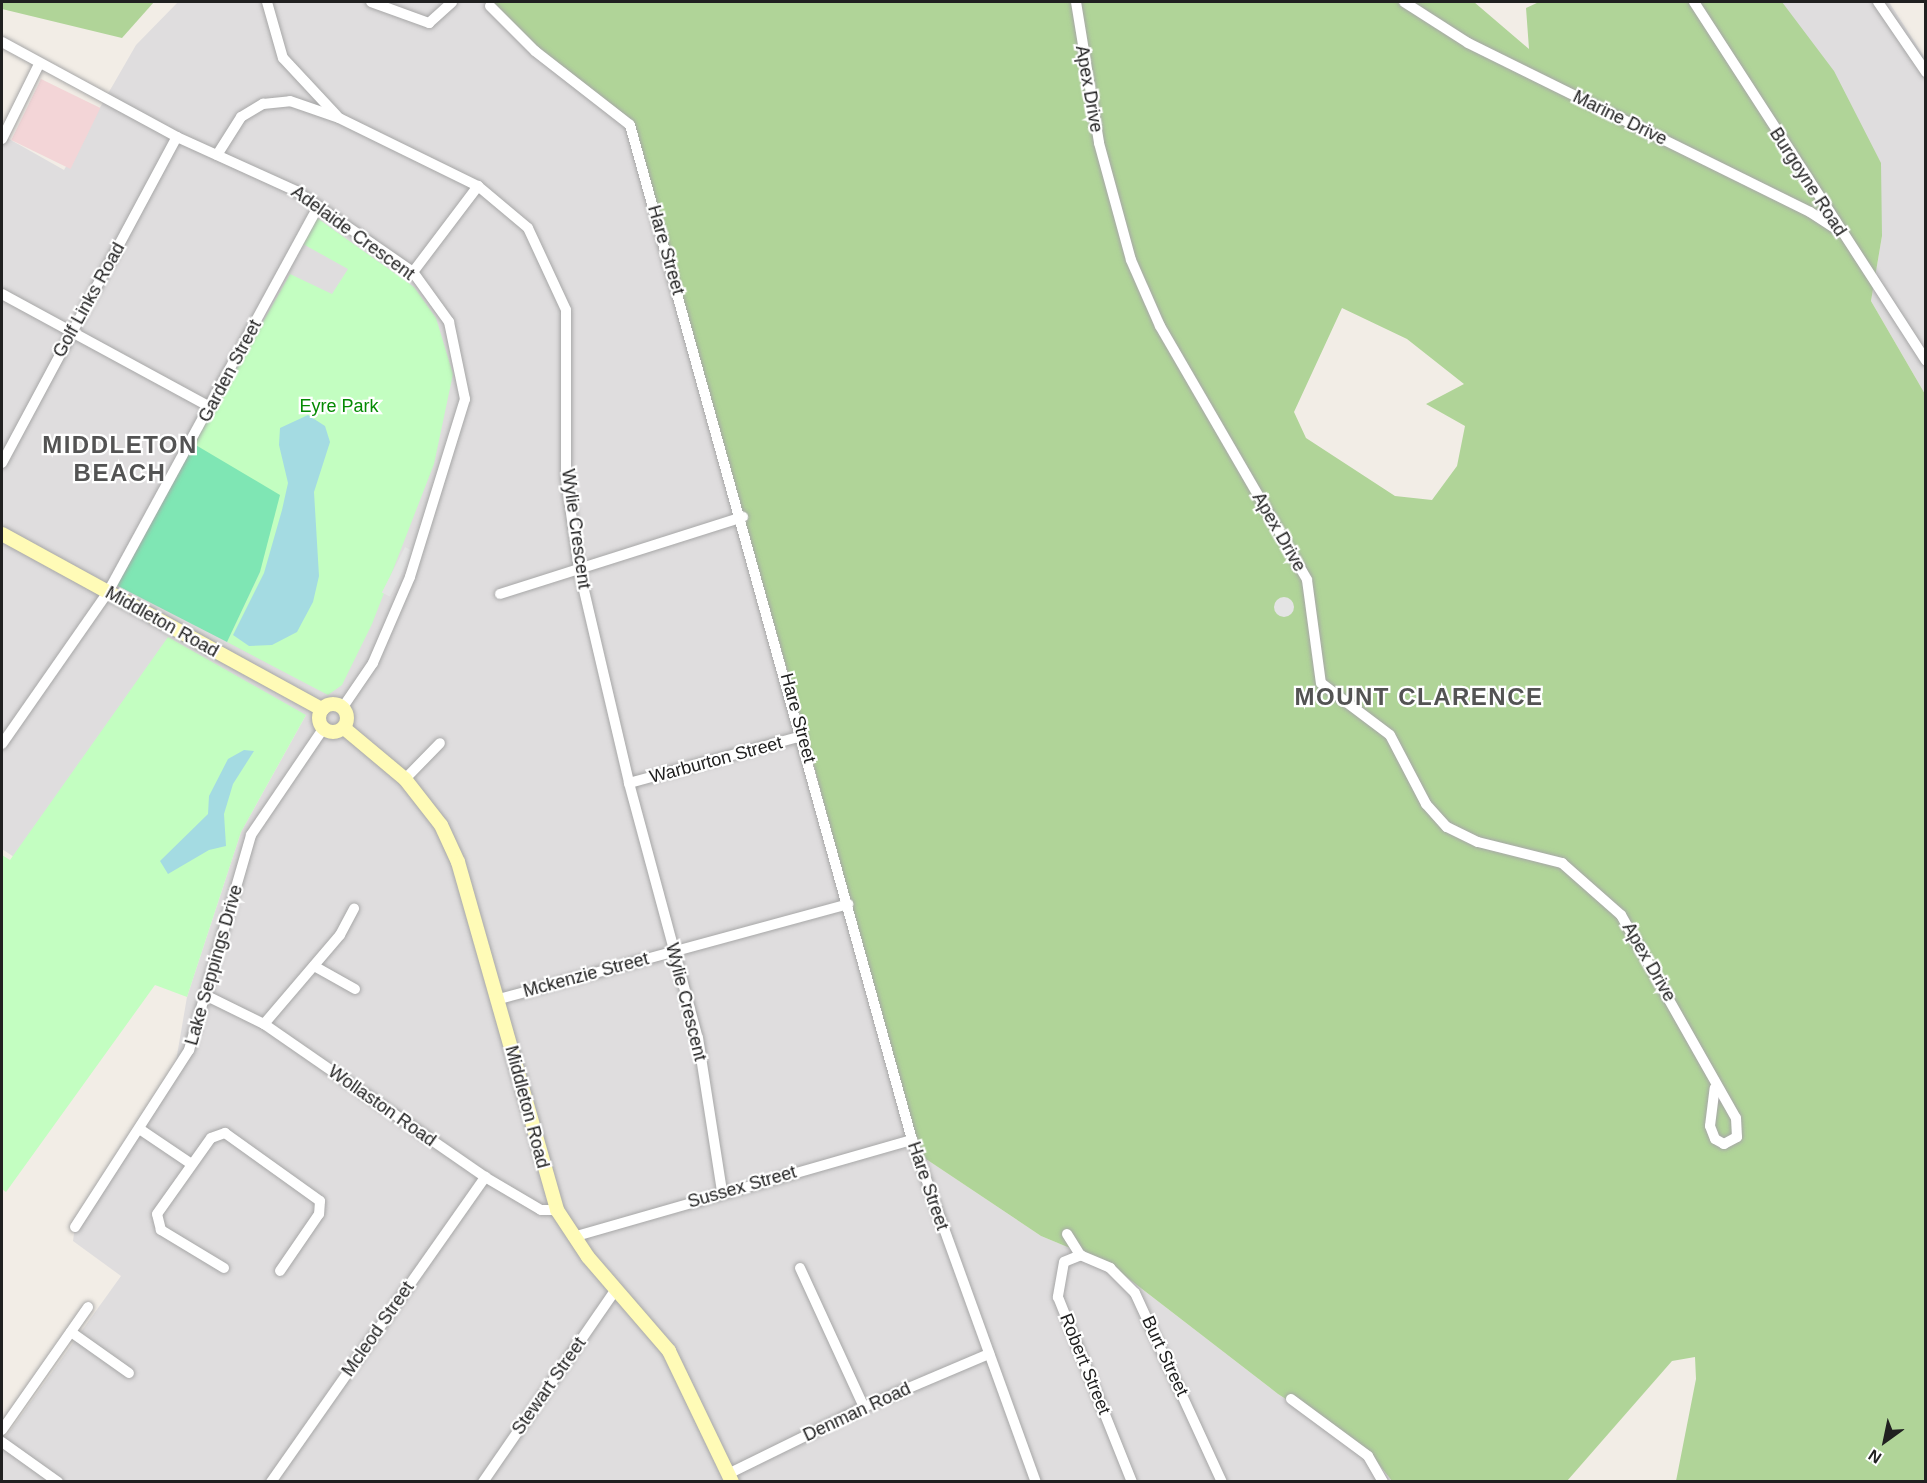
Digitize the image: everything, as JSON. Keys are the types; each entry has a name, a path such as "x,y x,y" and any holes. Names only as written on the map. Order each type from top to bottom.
{"main road":[{"name":"Middleton Road","path":"2,534 322,709"},
{"path":"332,704 343,707 348,717 344,728 334,732 323,729 322,709 332,704"},
{"name":"Middleton Road","path":"344,728 405,779 441,825 458,862 499,999 557,1210 573,1237 615,1291 669,1351 730,1478"}],"street":[{"path":"267,2 283,58 339,118"},
{"path":"371,2 429,23 452,2"},
{"name":"Apex Drive","path":"1076,2 1099,143 1131,260 1160,326 1306,580 1321,683 1390,735 1426,804 1447,826 1478,842 1562,863 1621,915 1650,957 1715,1088 1737,1125 1737,1137 1724,1144 1715,1139 1710,1126 1715,1088"},
{"name":"Marine Drive","path":"1404,2 1468,44 1810,212 1838,230"},
{"name":"Burgoyne Road","path":"1695,2 1838,230 1926,360"},
{"path":"1878,2 1926,72"},
{"name":"Hare Street","path":"490,6 535,51 630,124 743,517 912,1140 1036,1482"},
{"name":"Adelaide Crescent","path":"2,42 177,138 271,177 412,272 449,322 465,399 410,577 373,663 343,707"},
{"path":"2,140 39,64"},
{"name":"Wylie Crescent","path":"217,154 241,117 263,104 290,101 339,118 478,186 528,228 566,310 566,478 579,569 628,783 698,1038 722,1192"},
{"name":"Golf Links Road","path":"2,464 177,138"},
{"path":"412,272 478,186"},
{"name":"Garden Street","path":"2,744 108,592 318,207"},
{"path":"2,294 210,407"},
{"path":"500,594 743,517"},
{"name":"Lake Seppings Drive","path":"75,1227 141,1130 189,1050 207,996 251,835 323,729"},
{"name":"Warburton Street","path":"628,783 802,736"},
{"path":"405,779 440,743"},
{"name":"Mckenzie Street","path":"499,999 848,904"},
{"path":"264,1024 314,966 354,909"},
{"path":"314,966 355,989"},
{"name":"Wollaston Road","path":"207,996 264,1024 485,1177 541,1210 557,1210"},
{"path":"141,1130 190,1163"},
{"path":"224,1268 161,1230 156,1214 190,1163 211,1138 225,1133 315,1194 319,1214 280,1271"},
{"name":"Sussex Street","path":"573,1237 722,1192 912,1140"},
{"name":"Mcleod Street","path":"272,1482 485,1177"},
{"path":"1067,1234 1081,1255"},
{"name":"Robert Street","path":"1081,1255 1064,1262 1058,1297 1132,1482"},
{"name":"Burt Street","path":"1081,1255 1110,1268 1135,1293 1222,1482"},
{"path":"800,1268 864,1407"},
{"name":"Stewart Street","path":"483,1482 615,1291"},
{"path":"2,1430 88,1307"},
{"path":"71,1332 129,1373"},
{"name":"Denman Road","path":"730,1478 864,1407 989,1354"},
{"path":"1291,1399 1368,1456 1383,1482"},
{"path":"2,1442 58,1482"}],"shaded area":[{"path":"178,2 484,2 632,129 917,1153 1041,1236 1111,1265 1278,1394 1369,1452 1392,1481 2,1482 2,1442 121,1276 73,1241 75,1227 176,1061 187,997 241,832 306,715 20,861 2,849 2,135 64,170 136,45"},
{"path":"1782,2 1889,2 1925,58 1925,394 1871,301 1882,236"},
{"path":"41,79 100,108 71,169 11,140"},
{"path":"405,547 413,551 390,597 382,592"},
{"path":"1284,597 1291,600 1294,607 1291,614 1284,617 1277,614 1274,607 1277,600"}],"green space":[{"path":"2,2 154,2 122,38 2,9"},
{"path":"484,2 1474,2 1529,49 1526,8 1539,2 1782,2 1834,71 1881,163 1882,236 1871,301 1925,394 1925,1481 1676,1481 1696,1379 1695,1357 1672,1361 1567,1481 1392,1481 1369,1452 1278,1394 1111,1265 1041,1236 917,1153 806,736 632,129","holes":["1342,308 1407,339 1464,384 1426,404 1465,426 1457,466 1432,500 1395,496 1306,438 1294,412"]},
{"name":"Eyre Park","path":"317,218 414,287 436,318 453,374 434,464 372,624 342,685 328,695 227,642 260,572 194,444 290,274 332,294 348,269 303,244"},
{"path":"194,444 280,495 260,572 227,642 116,585"},
{"path":"168,637 306,715 241,832 187,997 155,985 6,1192 2,1189 2,855 10,860"}],"water":[{"path":"308,415 325,426 330,442 314,492 319,576 313,602 297,632 272,645 249,646 233,635 264,573 282,510 288,483 279,445 280,428"},
{"path":"244,750 254,751 233,784 224,814 226,846 209,850 168,874 160,861 208,814 209,796 228,759"}],"district":[{"name":"MIDDLETON BEACH","path":"120,459"},
{"name":"MOUNT CLARENCE","path":"1419,697"}]}
